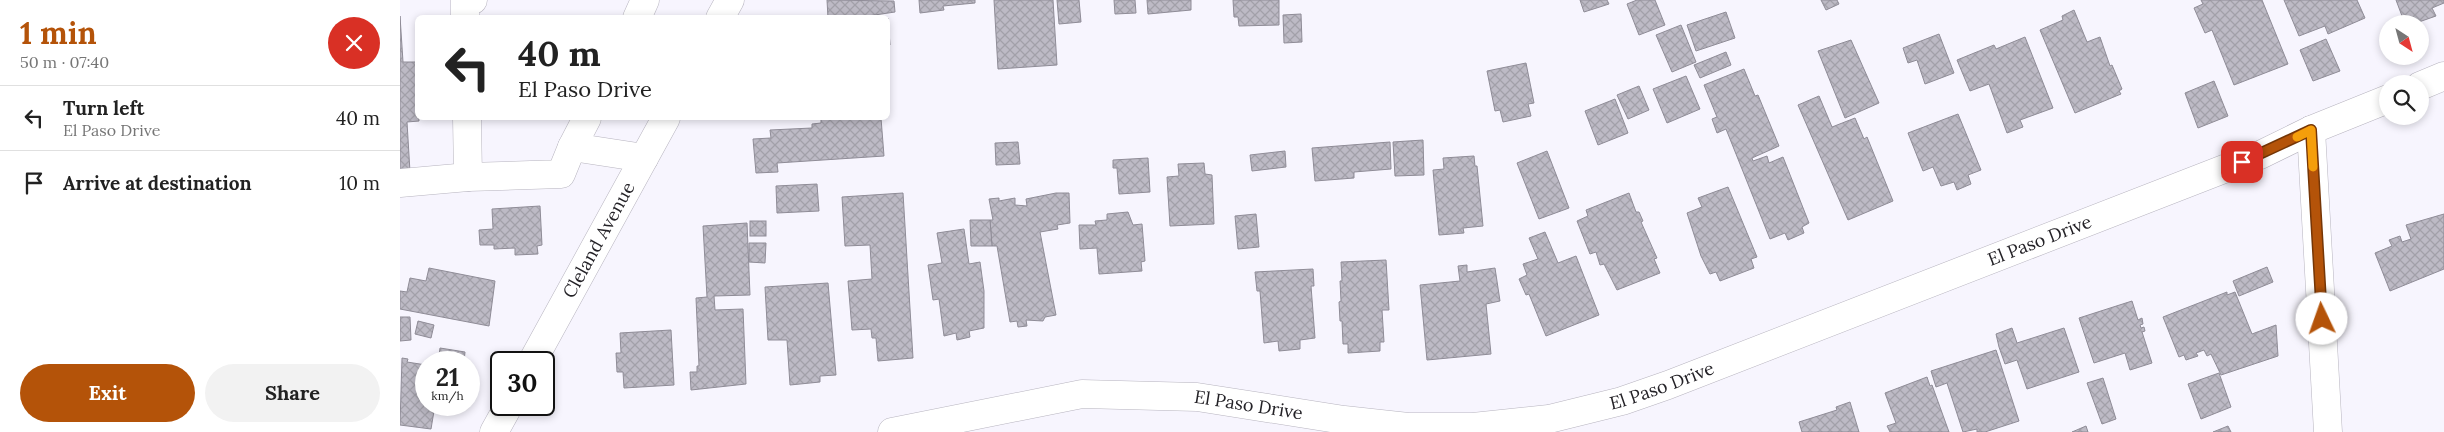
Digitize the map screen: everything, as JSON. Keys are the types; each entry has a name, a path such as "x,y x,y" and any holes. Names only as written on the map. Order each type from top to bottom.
{"street":[{"path":"465,15 465,1 473,0"},
{"path":"638,15 645,0"},
{"path":"722,15 730,0"},
{"path":"2429,82 2444,76"},
{"name":"El Paso Drive","path":"892,432 1082,394 1197,397 1344,426 1473,428 1549,419 1622,401 2260,155 2311,130 2379,103"},
{"path":"467,120 468,177"},
{"path":"400,183 468,177 561,174 586,120"},
{"name":"Cleland Avenue","path":"538,351 665,120"},
{"path":"2311,130 2328,432"},
{"path":"572,147 644,158"},
{"path":"494,432 503,416"}],"building":[{"path":"827,0 894,1 895,12 874,15 828,15"},
{"path":"919,0 975,0 975,3 943,6 944,10 920,13"},
{"path":"994,0 1053,0 1057,65 998,69"},
{"path":"1057,0 1079,0 1081,22 1059,24"},
{"path":"1114,0 1135,0 1136,13 1115,14"},
{"path":"1147,0 1191,0 1191,10 1148,14"},
{"path":"1233,0 1279,0 1279,25 1239,26 1238,17 1234,17"},
{"path":"1580,0 1607,0 1609,4 1584,12"},
{"path":"1637,0 1655,0 1665,25 1639,35 1627,4"},
{"path":"1821,0 1837,0 1839,4 1826,10"},
{"path":"2201,0 2262,0 2288,64 2234,85 2212,30 2205,33 2194,8 2203,4"},
{"path":"2284,0 2357,0 2365,18 2328,34 2325,26 2299,36"},
{"path":"2396,0 2444,0 2444,3 2432,8 2436,16 2429,18 2429,15 2402,15"},
{"path":"2074,10 2087,42 2100,37 2110,66 2112,65 2122,89 2119,91 2121,94 2075,113 2040,30 2063,20 2062,16"},
{"path":"1726,12 1735,38 1696,51 1687,25"},
{"path":"1301,14 1302,42 1284,43 1283,15"},
{"path":"400,16 403,62 415,62 415,120 419,121 407,122 410,172 400,172"},
{"path":"1681,25 1696,62 1672,72 1656,35"},
{"path":"1939,34 1954,73 1925,84 1917,60 1908,63 1903,48"},
{"path":"2025,37 2053,108 2020,120 2023,127 2007,133 1989,84 1970,91 1957,60 1994,45 1996,49"},
{"path":"2326,39 2340,71 2313,81 2300,50"},
{"path":"1851,40 1879,103 1845,118 1818,51"},
{"path":"1726,52 1731,65 1700,78 1694,65"},
{"path":"1526,63 1534,103 1528,104 1531,116 1503,122 1500,110 1495,111 1487,71"},
{"path":"1744,69 1755,96 1758,95 1779,146 1752,158 1753,161 1767,156 1769,163 1783,157 1809,223 1802,227 1804,233 1788,240 1785,233 1770,239 1726,129 1717,133 1712,119 1717,117 1704,85"},
{"path":"1686,76 1700,109 1667,123 1653,89"},
{"path":"2214,81 2228,116 2198,128 2185,93"},
{"path":"1639,86 1649,110 1628,119 1617,95"},
{"path":"1819,96 1832,127 1855,118 1864,139 1867,137 1893,201 1848,220 1798,105"},
{"path":"1615,99 1628,133 1598,145 1585,111"},
{"path":"1958,114 1981,170 1968,175 1971,184 1957,190 1954,182 1941,186 1933,167 1923,171 1908,133"},
{"path":"821,120 881,120 884,156 777,163 778,172 756,173 753,139 771,138 770,130 812,128 812,124 821,123"},
{"path":"1423,140 1424,175 1395,176 1393,142"},
{"path":"1018,142 1020,164 996,165 995,143"},
{"path":"1390,142 1391,169 1354,172 1354,178 1315,181 1312,148"},
{"path":"1285,151 1286,167 1252,171 1250,155"},
{"path":"1547,151 1569,208 1539,219 1517,163"},
{"path":"1474,156 1475,166 1477,166 1483,226 1463,228 1464,233 1439,235 1433,170 1444,169 1443,158"},
{"path":"1148,158 1150,192 1119,194 1117,168 1113,168 1113,160"},
{"path":"1204,163 1205,174 1212,175 1214,224 1170,226 1167,177 1179,176 1178,164"},
{"path":"817,184 819,211 777,213 776,186"},
{"path":"1728,187 1757,257 1751,259 1754,268 1720,281 1716,272 1710,274 1701,256 1687,213 1702,207 1698,198"},
{"path":"903,193 913,358 878,361 876,338 872,338 871,329 852,330 848,281 872,279 870,245 845,246 842,197"},
{"path":"1056,193 1069,193 1070,223 1057,225 1058,229 1040,232 1056,315 1045,317 1043,321 1026,320 1027,326 1018,327 1017,321 1010,322 997,246 992,246 990,220 993,220 989,199 999,198 999,201 1015,198 1015,205 1027,206 1026,199"},
{"path":"1629,193 1636,212 1639,212 1643,221 1641,222 1657,258 1654,259 1660,273 1617,290 1604,264 1600,265 1596,252 1590,254 1577,221 1588,216 1586,210"},
{"path":"540,206 542,245 537,246 538,254 515,255 515,248 494,249 494,245 480,245 479,230 493,229 492,209"},
{"path":"1128,212 1133,225 1142,224 1145,261 1141,262 1142,271 1099,274 1097,248 1080,249 1079,225 1096,225 1095,221 1107,220 1107,214"},
{"path":"1256,214 1259,247 1238,249 1235,216"},
{"path":"2444,214 2444,269 2390,291 2375,253 2392,246 2389,240 2400,236 2402,242 2411,239 2406,225"},
{"path":"970,220 990,220 992,246 971,246"},
{"path":"750,221 766,221 766,236 750,236"},
{"path":"747,223 750,295 714,296 715,310 743,309 746,384 691,390 690,372 697,372 697,366 699,366 696,298 707,297 703,226"},
{"path":"964,229 969,264 980,262 984,291 984,328 969,331 970,337 957,340 956,333 944,336 939,299 933,300 928,265 942,263 937,233"},
{"path":"1545,232 1558,263 1576,256 1599,315 1546,336 1529,294 1526,295 1519,279 1527,275 1523,264 1538,259 1529,238"},
{"path":"749,243 766,243 765,263 749,262"},
{"path":"1386,260 1389,310 1382,310 1384,342 1380,342 1380,351 1348,353 1348,344 1343,344 1342,321 1340,321 1341,262"},
{"path":"1467,265 1467,272 1495,268 1500,301 1486,304 1491,354 1427,360 1420,285 1460,281 1458,266"},
{"path":"2267,267 2273,282 2239,296 2233,281"},
{"path":"429,268 495,281 489,326 400,309 400,291 407,292 410,278 426,281"},
{"path":"1313,269 1314,286 1311,286 1315,338 1300,340 1300,349 1279,351 1278,341 1264,343 1260,291 1257,291 1255,272"},
{"path":"828,283 836,375 820,376 820,382 790,385 787,340 768,340 765,287"},
{"path":"2227,292 2227,295 2235,292 2252,334 2276,325 2278,356 2221,375 2211,354 2207,356 2204,350 2196,353 2198,356 2186,360 2184,355 2179,357 2163,317"},
{"path":"2132,301 2138,320 2142,318 2143,324 2140,325 2141,328 2144,327 2145,331 2142,332 2152,363 2130,370 2125,353 2094,363 2079,318"},
{"path":"400,317 410,317 411,340 400,341"},
{"path":"418,321 434,325 431,338 415,334"},
{"path":"2012,328 2017,343 2064,328 2079,372 2027,389 2017,360 2005,364 1999,347 1996,334"},
{"path":"671,330 674,385 624,388 623,372 617,372 616,353 621,353 620,333"},
{"path":"440,348 459,351 440,351"},
{"path":"1996,350 2019,421 1985,432 1977,432 1977,429 1963,432 1947,383 1936,387 1931,371"},
{"path":"402,358 408,359 407,362 415,363 415,416 433,416 431,429 400,425"},
{"path":"2219,373 2231,407 2201,419 2188,384"},
{"path":"1927,377 1930,386 1932,385 1949,432 1890,432 1887,426 1896,423 1885,393"},
{"path":"2103,378 2116,419 2102,424 2087,383"},
{"path":"1850,402 1859,432 1802,432 1799,422 1837,410 1836,407"},
{"path":"2086,426 2088,432 2072,432"},
{"path":"2228,426 2231,432 2213,432"}],"slow traffic":[{"path":"2297,137 2311,130 2313,167"}],"route":[{"path":"2242,162 2311,130 2322,319"}]}
